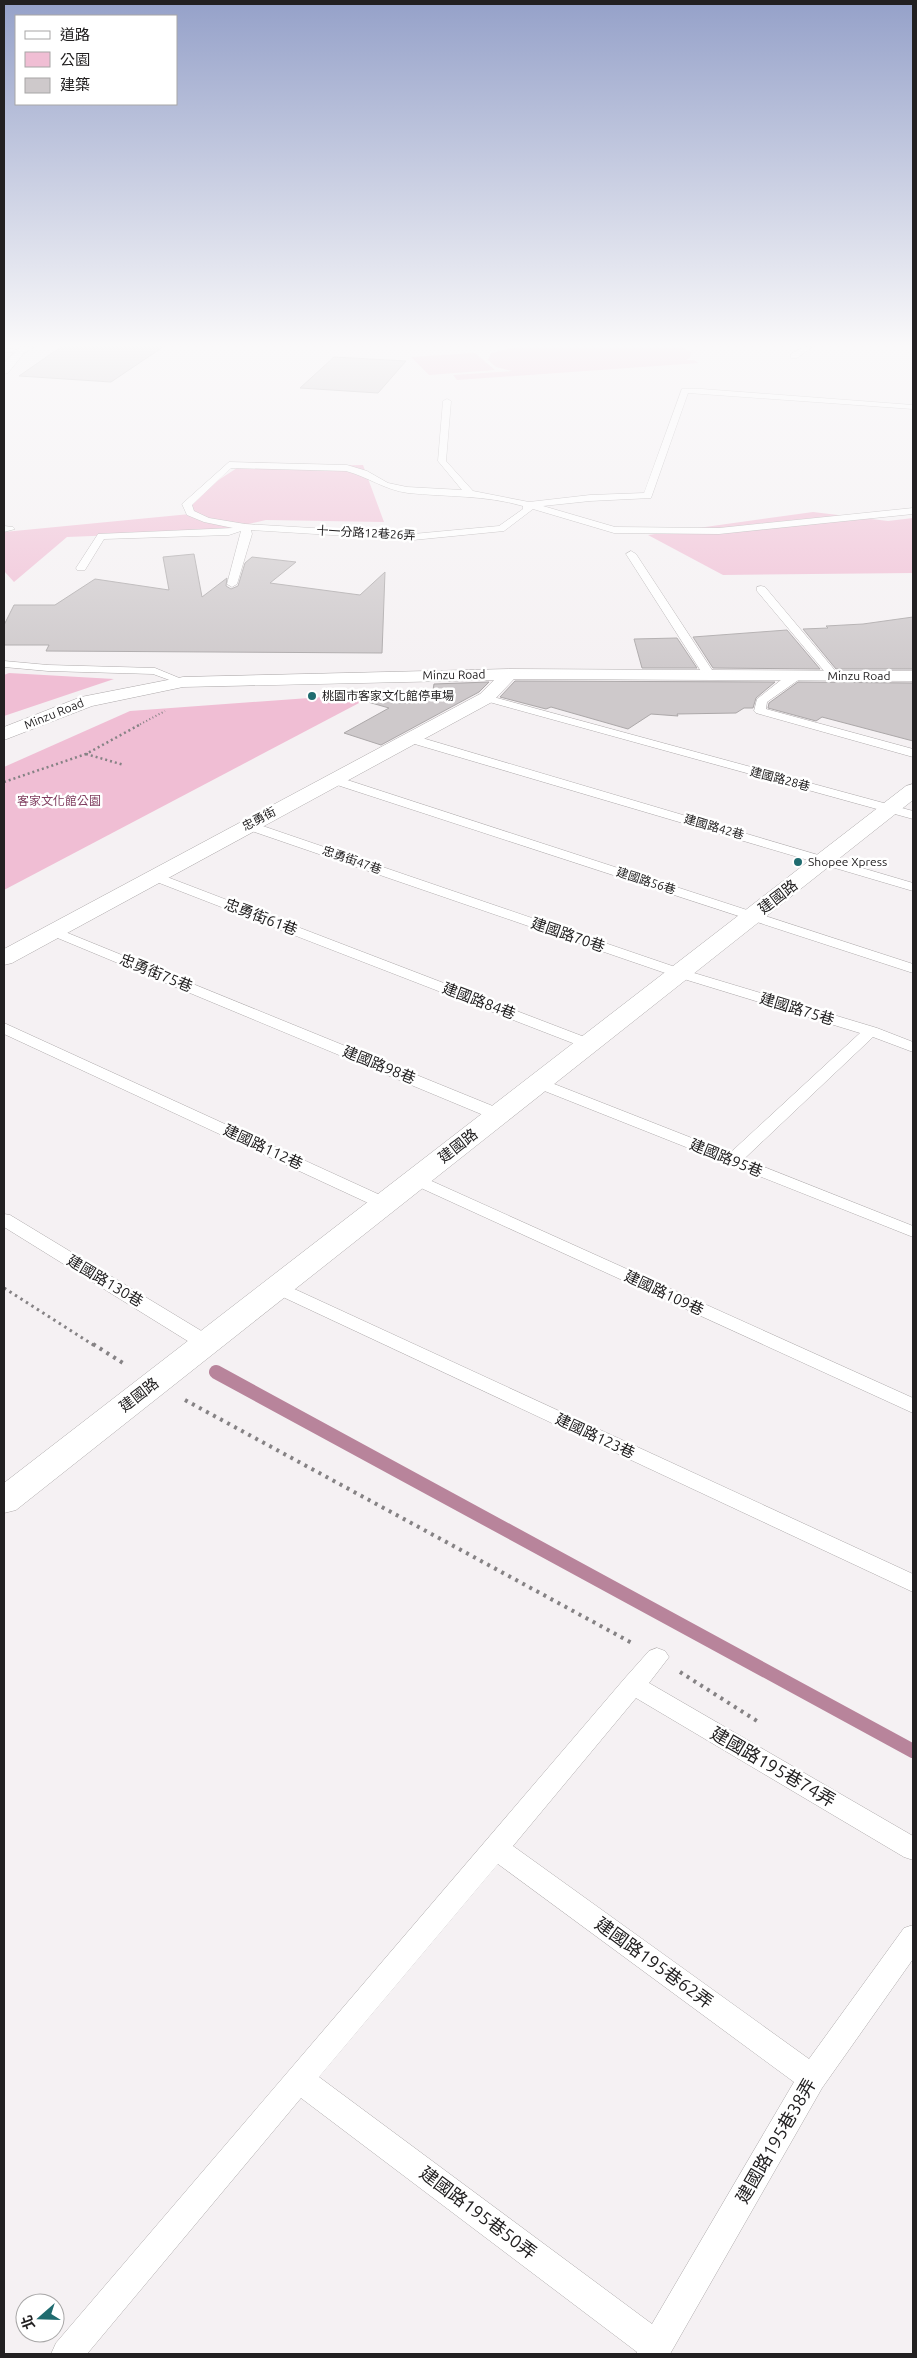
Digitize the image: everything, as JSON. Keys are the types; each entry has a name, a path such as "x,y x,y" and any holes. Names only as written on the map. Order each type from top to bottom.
{"street":[{"name":"Minzu Road","path":"4,734 87,701 183,682 509,674 913,676"},
{"name":"忠勇街","path":"4,958 248,824 335,780 486,698 509,674"},
{"name":"建國路","path":"4,1502 824,860 901,812 913,790"}],"lane":[{"path":"442,457 442,461 470,493"},
{"path":"528,504 590,498 648,496 662,457"},
{"path":"232,584 247,534 245,527 199,518 190,513 187,504 229,465 347,468 364,473 385,485 407,490 470,493 528,504 614,530 720,531 913,511"},
{"name":"十一分路12巷26弄","path":"81,568 101,536 229,532 245,527 413,537 501,529 528,510 528,504"},
{"path":"631,554 710,676"},
{"path":"761,589 834,676"},
{"path":"4,664 48,668 155,671 183,682"},
{"path":"798,676 785,682 761,701 760,711 913,753"},
{"name":"建國路28巷","path":"486,698 901,812"},
{"name":"建國路42巷","path":"412,739 913,887"},
{"name":"建國路56巷","path":"335,780 913,969"},
{"name":"忠勇街47巷","path":"248,824 456,896"},
{"name":"忠勇街61巷","path":"154,876 368,959"},
{"name":"建國路70巷","path":"456,896 679,973"},
{"name":"忠勇街75巷","path":"53,931 260,1016"},
{"name":"建國路84巷","path":"368,959 589,1044"},
{"name":"建國路75巷","path":"679,973 871,1031 913,1046"},
{"name":"建國路98巷","path":"260,1016 499,1115"},
{"name":"建國路112巷","path":"4,1028 385,1204"},
{"path":"733,1160 871,1031"},
{"name":"建國路95巷","path":"538,1083 913,1232"},
{"name":"建國路109巷","path":"416,1179 913,1406"},
{"name":"建國路130巷","path":"4,1219 206,1343"},
{"name":"建國路123巷","path":"277,1287 913,1584"},
{"path":"67,2354 657,1657"},
{"name":"建國路195巷74弄","path":"633,1685 913,1849"},
{"name":"建國路195巷62弄","path":"496,1848 812,2078"},
{"name":"建國路195巷38弄","path":"654,2351 812,2078 913,1937"},
{"name":"建國路195巷50弄","path":"300,2080 654,2351"}],"path":[{"path":"4,782 86,754 183,702 183,682"},
{"path":"86,754 124,765"},
{"path":"4,1288 155,1383 657,1657 765,1726"}],"green space":[{"path":"363,465 384,522 266,520 218,531 67,537 14,582 4,571 4,532 190,514 186,501 237,468"},
{"path":"813,512 888,521 913,518 913,573 723,575 648,535"},
{"path":"9,673 114,679 4,716 4,675"},
{"name":"客家文化館公園","path":"378,693 4,890 4,767 130,711"}],"building":[{"path":"194,554 202,597 227,578 226,586 231,589 238,586 245,563 252,557 296,562 270,583 360,595 385,572 382,653 46,651 49,645 4,645 4,625 14,605 55,605 95,579 169,590 163,557"},
{"path":"913,617 913,669 836,669 803,629 828,628 826,626 863,624"},
{"path":"787,630 820,669 713,668 693,637"},
{"path":"677,638 697,668 642,668 634,639"},
{"path":"515,681 775,682 756,698 753,708 744,708 736,713 677,714 678,716 651,714 628,729 551,707 546,709 500,697"},
{"path":"489,682 479,692 381,745 344,733 389,708 354,698 354,695 433,690 434,684"},
{"path":"798,682 913,683 913,741 822,717 816,721 768,708 769,703"}],"waterway":[{"path":"216,1372 913,1751"}],"place":[{"name":"桃園市客家文化館停車場","path":"312,696"},
{"name":"Shopee Xpress","path":"798,862"}]}
